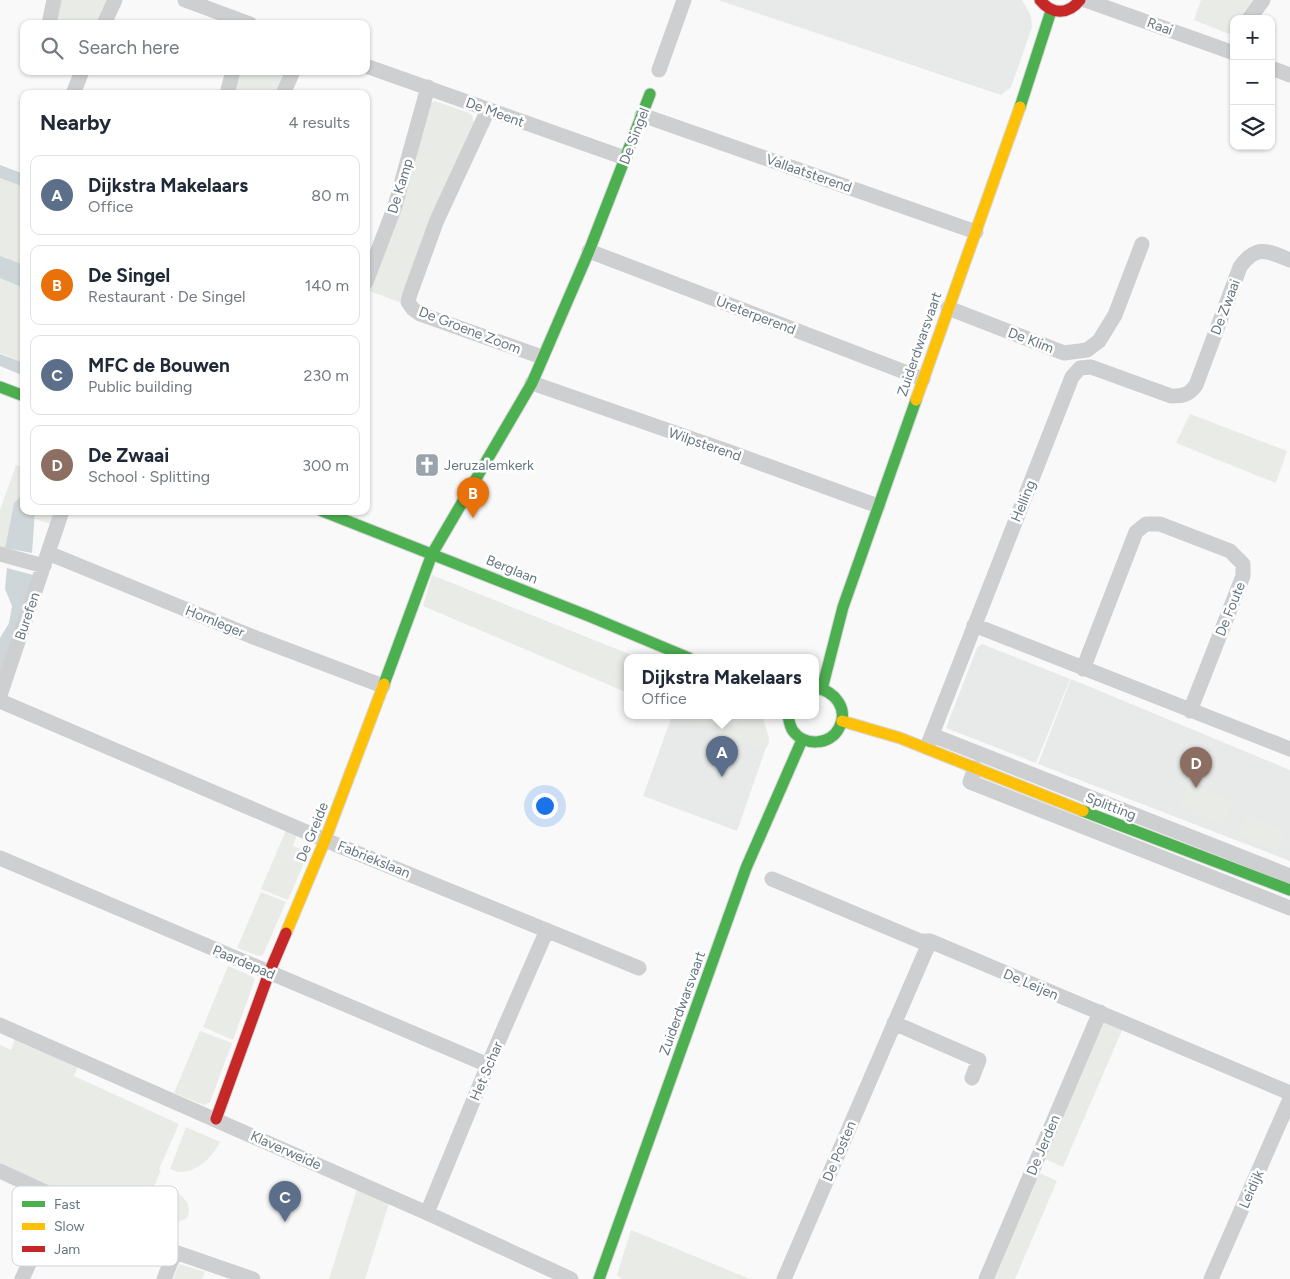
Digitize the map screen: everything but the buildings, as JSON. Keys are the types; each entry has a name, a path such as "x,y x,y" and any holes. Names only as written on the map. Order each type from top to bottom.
{"main road":[{"path":"1040,0 1051,11 1065,12 1072,9 1080,0"},
{"name":"Zuiderdwarsvaart","path":"819,689 842,606 1044,39 1051,11"},
{"name":"De Singel","path":"432,554 532,383 589,251 650,94"},
{"path":"0,387 20,394"},
{"name":"Berglaan","path":"332,515 680,654"},
{"name":"De Greide","path":"216,1119 269,973 326,840 432,554"},
{"path":"788,719 794,733 802,740 812,743 831,738 838,731 842,721 842,711 839,701 832,693 819,689"},
{"name":"Splitting","path":"842,721 900,736 929,741 973,775 1290,890"},
{"name":"Zuiderdwarsvaart","path":"599,1279 746,868 802,740"}],"street":[{"path":"50,20 54,0"},
{"path":"106,20 115,0"},
{"path":"185,0 240,20"},
{"path":"659,70 684,0"},
{"name":"Raai","path":"1086,0 1230,47"},
{"path":"1252,15 1263,0"},
{"name":"De Meent","path":"370,67 625,158"},
{"path":"1275,70 1290,76"},
{"path":"74,90 77,75"},
{"path":"228,90 232,75"},
{"path":"285,90 291,75"},
{"name":"De Kamp","path":"370,275 395,206 428,87"},
{"name":"De Groene Zoom","path":"488,110 437,220 408,302 420,314 542,357"},
{"name":"Vallaatsterend","path":"642,115 976,232"},
{"name":"De Klim","path":"948,308 1064,353 1087,350 1099,342 1115,315 1142,244"},
{"name":"De Zwaai","path":"1072,377 1080,368 1091,367 1171,396 1183,396 1191,392 1196,385 1240,267 1247,258 1267,250 1290,260"},
{"name":"Ureterperend","path":"589,251 923,379"},
{"name":"Helling","path":"929,741 1072,377"},
{"name":"Wilpsterend","path":"532,383 878,506"},
{"name":"Burefen","path":"0,695 61,515"},
{"name":"De Foute","path":"1084,669 1136,532 1146,524 1160,524 1230,551 1243,564 1243,576 1190,711"},
{"path":"0,554 46,560"},
{"name":"Hornleger","path":"46,560 383,686"},
{"path":"974,625 1290,749"},
{"name":"Fabriekslaan","path":"0,701 326,840 639,968"},
{"name":"Splitting","path":"929,741 1290,876"},
{"name":"Splitting","path":"973,775 1290,908"},
{"name":"Paardepad","path":"0,858 488,1065"},
{"name":"De Leijen","path":"772,879 920,941 930,941 1290,1093"},
{"name":"Het Schar","path":"427,1213 488,1065 547,930"},
{"name":"De Posten","path":"784,1279 930,941"},
{"name":"De Jerden","path":"986,1279 1100,1012"},
{"path":"894,1024 979,1060 972,1078"},
{"name":"Klaverweide","path":"0,1025 216,1119 571,1279"},
{"name":"Leidijk","path":"1211,1279 1290,1098"},
{"path":"0,1171 32,1186"},
{"path":"178,1253 253,1279"},
{"path":"22,1279 28,1266"},
{"path":"164,1279 169,1266"}],"shaded area":[{"path":"59,0 111,0 101,20 54,20"},
{"path":"718,0 1022,0 1031,16 1032,27 1011,87 1001,95"},
{"path":"1201,0 1256,0 1245,15 1230,15 1229,34 1194,20"},
{"path":"238,75 287,75 280,90 234,90"},
{"path":"435,101 469,113 472,115 473,121 477,122 402,303 370,291 370,286 431,103"},
{"path":"0,165 20,172 20,186 0,178"},
{"path":"0,178 20,186 20,361 0,353"},
{"path":"0,256 20,264 20,286 0,278"},
{"path":"0,354 20,362 20,374 0,366"},
{"path":"1190,414 1287,451 1276,483 1176,443"},
{"path":"16,465 20,466 20,497 14,503 5,548 0,548 0,510"},
{"path":"20,497 20,515 35,515 32,553 5,548 14,503"},
{"path":"34,515 54,515 51,524 34,519"},
{"path":"7,568 33,575 0,673 0,638 9,623 12,606 5,589"},
{"path":"432,575 629,654 624,654 624,691 423,606"},
{"path":"982,644 1070,679 1036,763 946,728 977,648"},
{"path":"1071,679 1290,770 1290,861 1038,764"},
{"path":"671,719 710,719 768,742 737,831 643,796"},
{"path":"688,719 763,719 769,738 768,746 756,748"},
{"path":"1189,782 1234,800 1224,825 1179,807"},
{"path":"1246,815 1286,830 1278,851 1238,835"},
{"path":"286,830 297,835 293,846 303,850 307,840 310,849 288,900 261,889"},
{"path":"261,892 286,902 263,955 259,956 237,948"},
{"path":"228,966 255,979 233,1040 203,1027"},
{"path":"1104,1020 1123,1028 1063,1167 1043,1158"},
{"path":"200,1031 232,1043 210,1102 204,1105 174,1093"},
{"path":"15,1039 78,1066 74,1076 179,1124 159,1169 161,1170 154,1186 46,1186 0,1164 0,1045 11,1050"},
{"path":"186,1127 220,1142 206,1161 199,1166 185,1172 177,1172 170,1169"},
{"path":"1037,1172 1057,1181 1015,1279 991,1279"},
{"path":"358,1186 390,1200 365,1279 329,1279"},
{"path":"178,1194 187,1202 189,1212 187,1218 178,1222"},
{"path":"631,1230 750,1279 622,1279 617,1275"},
{"path":"179,1264 205,1272 202,1279 173,1279"}],"traffic: fast":[{"path":"1020,107 1051,11"},
{"path":"384,684 432,554 532,383 589,251 650,94"},
{"path":"0,387 20,394"},
{"path":"822,689 843,607 916,400"},
{"path":"332,515 679,654"},
{"path":"789,719 793,731 798,736 810,741 823,741 835,734 842,721 841,708 834,697 819,689"},
{"path":"599,1279 746,868 802,740"},
{"path":"1083,811 1290,890"}],"traffic: slow":[{"path":"916,400 1020,107"},
{"path":"286,933 325,840 384,684"},
{"path":"842,721 900,738 1083,811"}],"traffic: jam":[{"path":"1040,0 1055,11 1065,11 1080,0"},
{"path":"216,1119 269,973 286,933"}],"place":[{"name":"Jeruzalemkerk","path":"427,465"},
{"name":"De Singel","path":"473,518"},
{"name":"Dijkstra Makelaars","path":"722,777"},
{"name":"De Zwaai","path":"1196,788"},
{"name":"MFC de Bouwen","path":"285,1222"}]}
